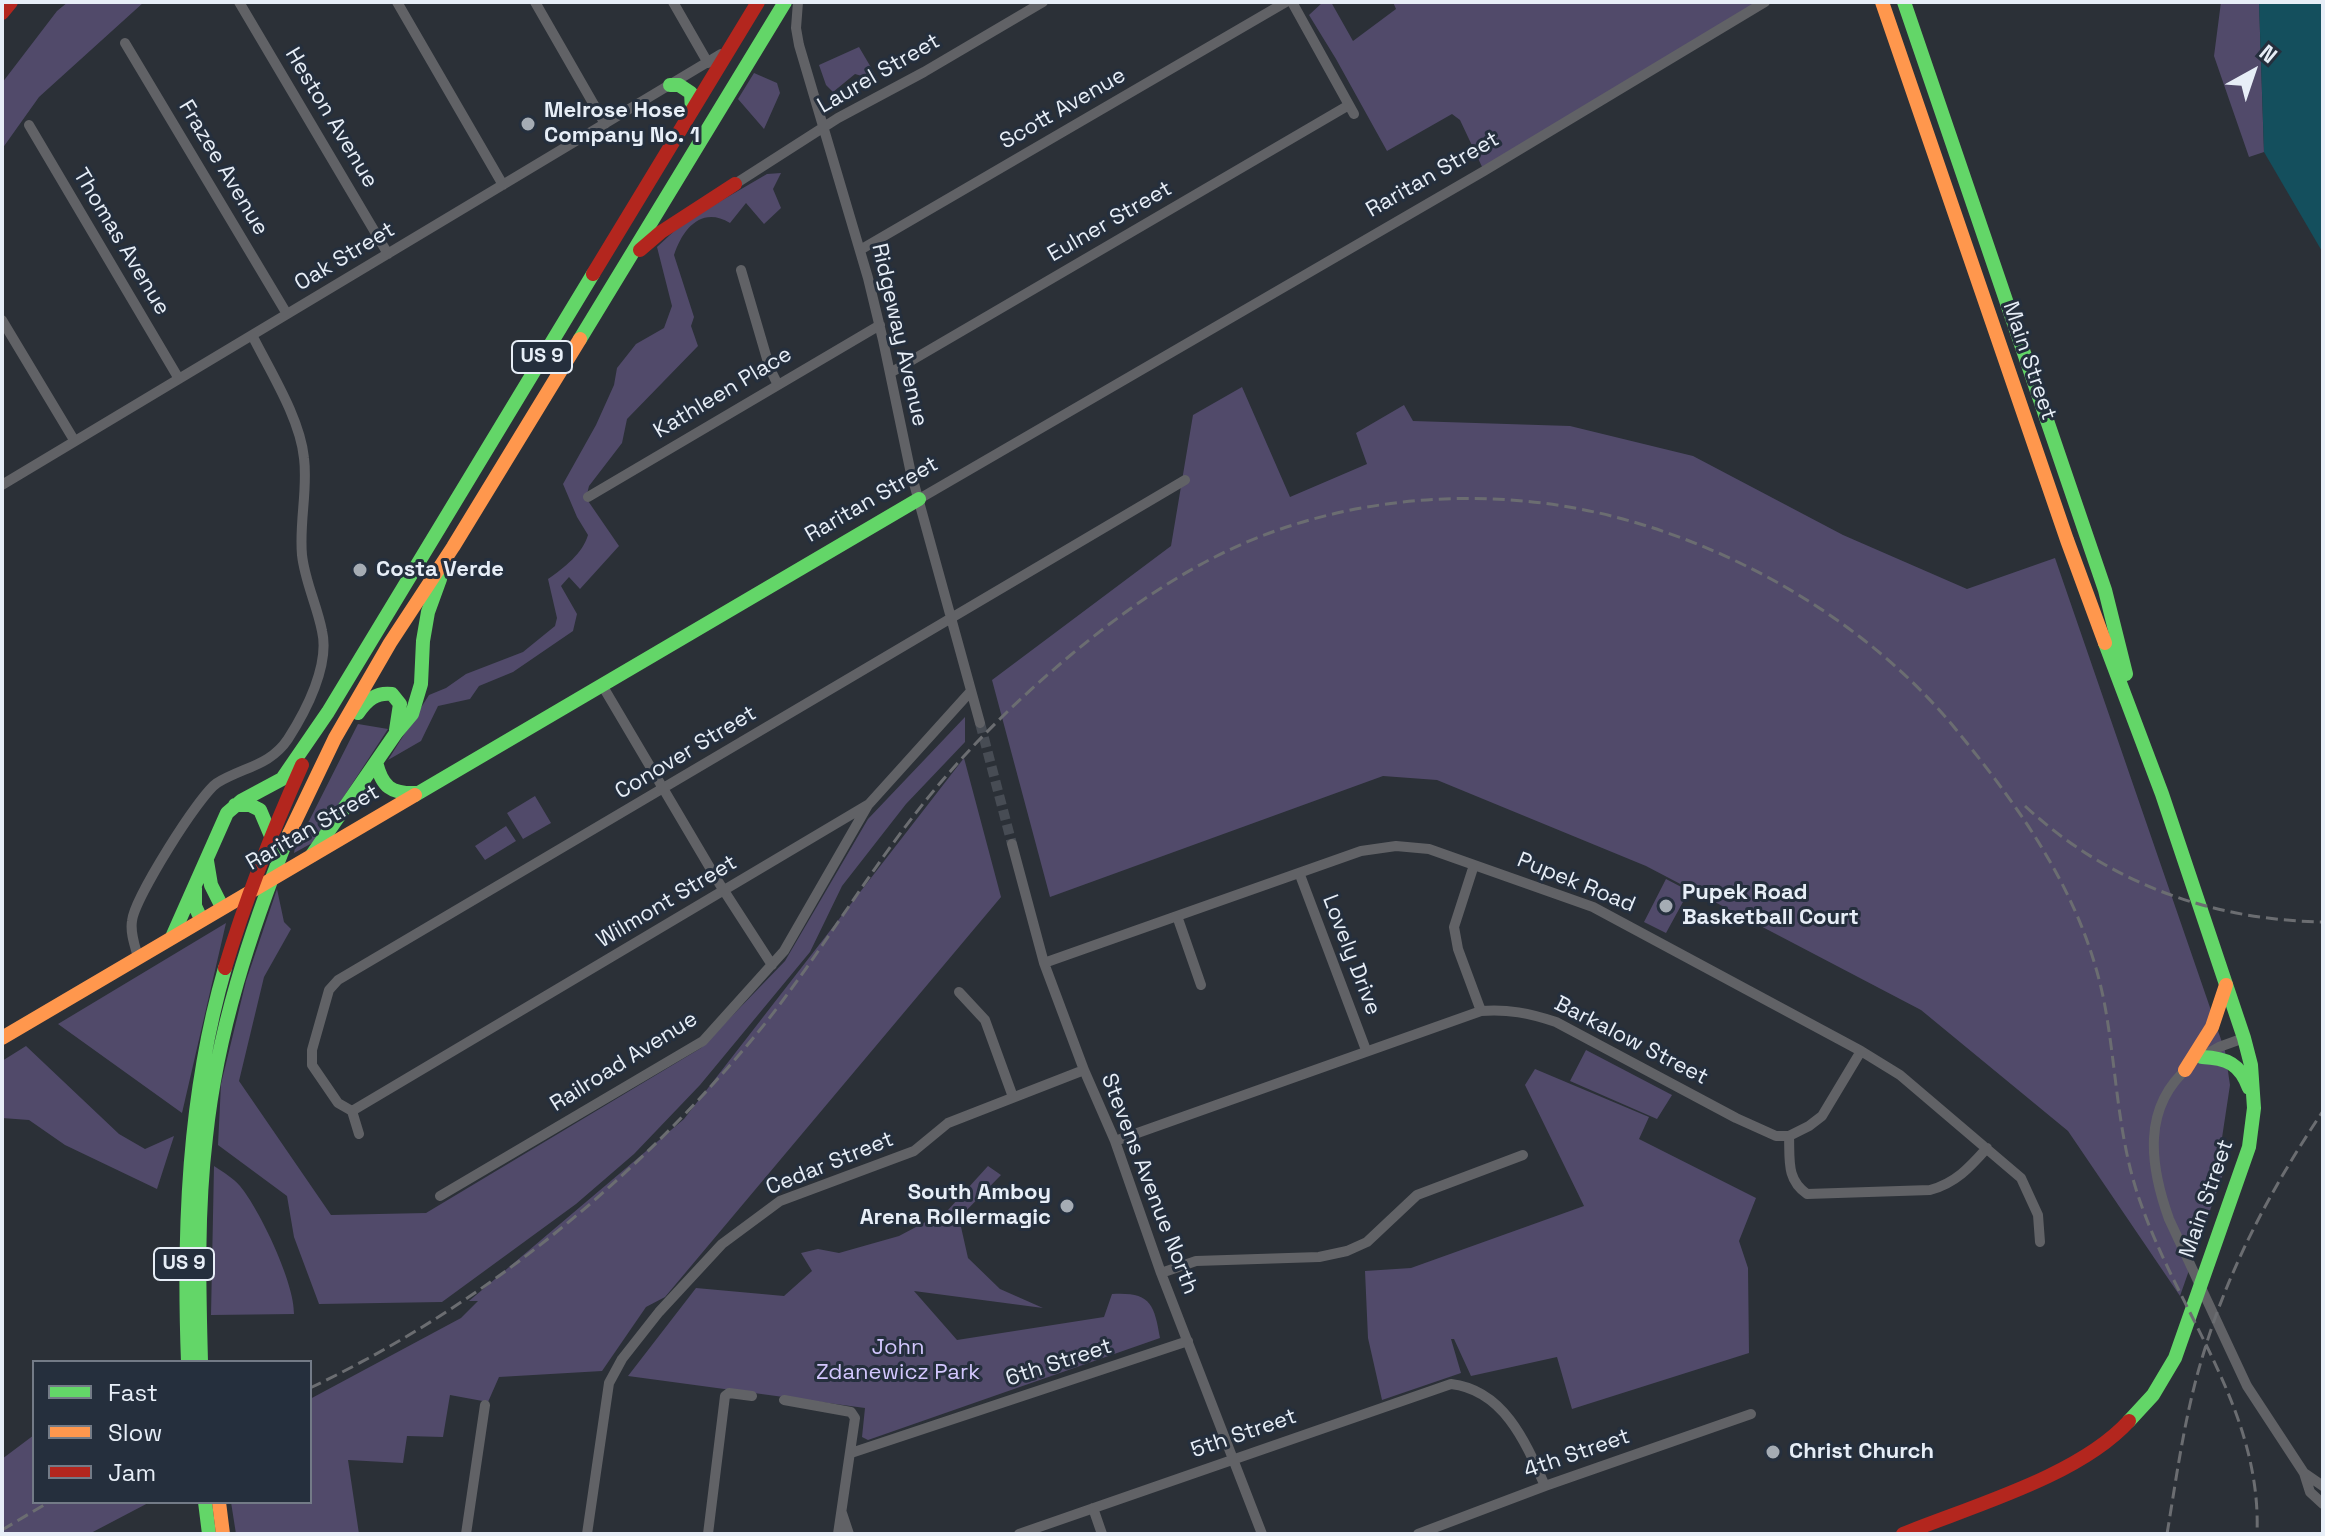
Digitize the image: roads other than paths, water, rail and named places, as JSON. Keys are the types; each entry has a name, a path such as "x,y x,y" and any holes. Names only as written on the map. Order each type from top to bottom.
{"main road":[{"path":"2,13 11,2"},
{"name":"US 9","path":"201,1360 197,1267 200,1177 209,1105 241,937 257,871 271,836 328,712 758,2"},
{"name":"US 9","path":"188,1360 183,1256 188,1165 197,1093 215,1005 241,937 324,757 420,595 453,547 785,2"},
{"name":"Main Street","path":"1882,2 2071,552 2140,733 2244,1038 2254,1082 2254,1108 2245,1163 2175,1358 2144,1408 2111,1439 2057,1472 1903,1534"},
{"name":"Main Street","path":"1904,2 2105,590 2140,733"},
{"path":"670,85 679,85 691,93 692,110"},
{"path":"621,270 661,232 735,184"},
{"name":"Raritan Street","path":"2,1038 919,499"},
{"path":"312,855 412,714 417,700 428,612 453,547"},
{"path":"324,757 365,703 378,693 392,694 398,700 400,715 396,733"},
{"path":"172,937 223,818 235,805 282,779 328,712"},
{"path":"376,762 381,781 388,791 417,793"},
{"path":"235,805 250,805 260,810 271,836"},
{"path":"207,860 211,885 222,907"},
{"path":"195,885 195,906 201,919"},
{"path":"2185,1070 2212,1027 2226,985"},
{"path":"2202,1057 2229,1059 2237,1066 2246,1080 2254,1108"},
{"path":"205,1504 209,1534"},
{"path":"219,1504 223,1534"}],"street":[{"name":"Heston Avenue","path":"239,2 388,254"},
{"path":"397,2 503,185"},
{"path":"535,2 605,124"},
{"path":"673,2 708,63"},
{"name":"Ridgeway Avenue","path":"801,2 797,37 860,250 880,325 904,445 980,723"},
{"name":"Scott Avenue","path":"860,250 1286,2"},
{"name":"Eulner Street","path":"890,373 1352,109 1292,2"},
{"name":"Raritan Street","path":"919,499 1471,178 1765,2"},
{"name":"Laurel Street","path":"735,184 824,127 1040,3"},
{"name":"Frazee Avenue","path":"125,43 287,314"},
{"name":"Oak Street","path":"2,485 726,51"},
{"name":"Thomas Avenue","path":"29,125 179,379"},
{"path":"741,270 770,369 777,383"},
{"path":"2,320 74,440"},
{"name":"Kathleen Place","path":"588,497 880,325"},
{"path":"138,957 132,930 134,910 189,815 202,797 219,782 277,753 297,722 322,662 323,635 302,553 304,454 290,412 252,335"},
{"name":"Conover Street","path":"352,1111 338,1103 312,1065 312,1050 329,990 338,980 1185,480"},
{"path":"602,685 772,965"},
{"name":"Wilmont Street","path":"352,1111 869,804 971,691"},
{"name":"Railroad Avenue","path":"440,1196 703,1041 784,951 869,804"},
{"name":"Stevens Avenue North","path":"1012,844 1044,963 1084,1070 1115,1141 1161,1273 1262,1534"},
{"name":"Pupek Road","path":"1044,963 1361,851 1396,846 1429,849 1593,907 1900,1075 2021,1178 2038,1215 2040,1242"},
{"path":"1474,865 1454,927 1458,949 1481,1011"},
{"name":"Lovely Drive","path":"1300,875 1366,1050"},
{"path":"1177,916 1201,985"},
{"path":"959,992 985,1020 1013,1097"},
{"name":"Barkalow Street","path":"1115,1141 1366,1050 1481,1011 1504,1009 1526,1012 1556,1022 1736,1118 1776,1136 1789,1136"},
{"path":"2244,1038 2202,1057 2185,1070 2167,1095 2152,1138 2156,1179 2169,1219 2247,1386 2304,1473 2310,1492 2323,1504"},
{"path":"1861,1051 1822,1116 1789,1136 1791,1176 1796,1186 1807,1194 1930,1190 1946,1186 1969,1168 1987,1148"},
{"name":"Cedar Street","path":"587,1534 609,1383 622,1359 659,1312 722,1244 780,1201 914,1151 948,1123 1084,1070"},
{"path":"352,1111 359,1134"},
{"path":"1161,1273 1196,1261 1319,1257 1347,1251 1367,1242 1417,1195 1523,1155"},
{"name":"6th Street","path":"851,1453 1188,1341"},
{"name":"5th Street","path":"1019,1534 1451,1384 1483,1393 1505,1414 1524,1438 1545,1486"},
{"path":"708,1534 725,1396 729,1393 752,1396"},
{"path":"784,1400 851,1412 855,1418 838,1534"},
{"path":"466,1534 485,1405"},
{"name":"4th Street","path":"1418,1534 1751,1414"},
{"path":"2304,1473 2323,1486"},
{"path":"1093,1508 1102,1534"},
{"path":"841,1510 849,1534"}],"water":[{"path":"2259,2 2323,2 2323,253 2264,152"}],"tunnel":[{"path":"980,723 1012,844"}],"railway":[{"path":"312,1387 371,1357 487,1285 594,1201 644,1155 692,1107 762,1028 890,848 947,775 1025,695 1118,618 1154,592 1211,559 1256,538 1303,522 1401,502 1501,499 1599,513 1650,527 1749,567 1796,594 1842,623 1923,693 2006,794 2048,858 2082,926 2104,1001 2122,1129 2133,1179 2157,1245 2233,1405 2255,1489 2257,1534"},
{"path":"2025,806 2091,856 2163,892 2241,914 2323,922"},
{"path":"2167,1534 2191,1399 2214,1322 2254,1228 2286,1169 2323,1111"},
{"path":"2,1530 46,1504"}],"place":[{"name":"Melrose Hose Company No. 1","path":"528,124"},
{"name":"Costa Verde","path":"360,570"},
{"name":"Pupek Road Basketball Court","path":"1666,906"},
{"name":"South Amboy Arena Rollermagic","path":"1067,1206"},
{"name":"Christ Church","path":"1773,1452"}],"park label":[{"name":"John Zdanewicz Park","path":"898,1360"}]}
